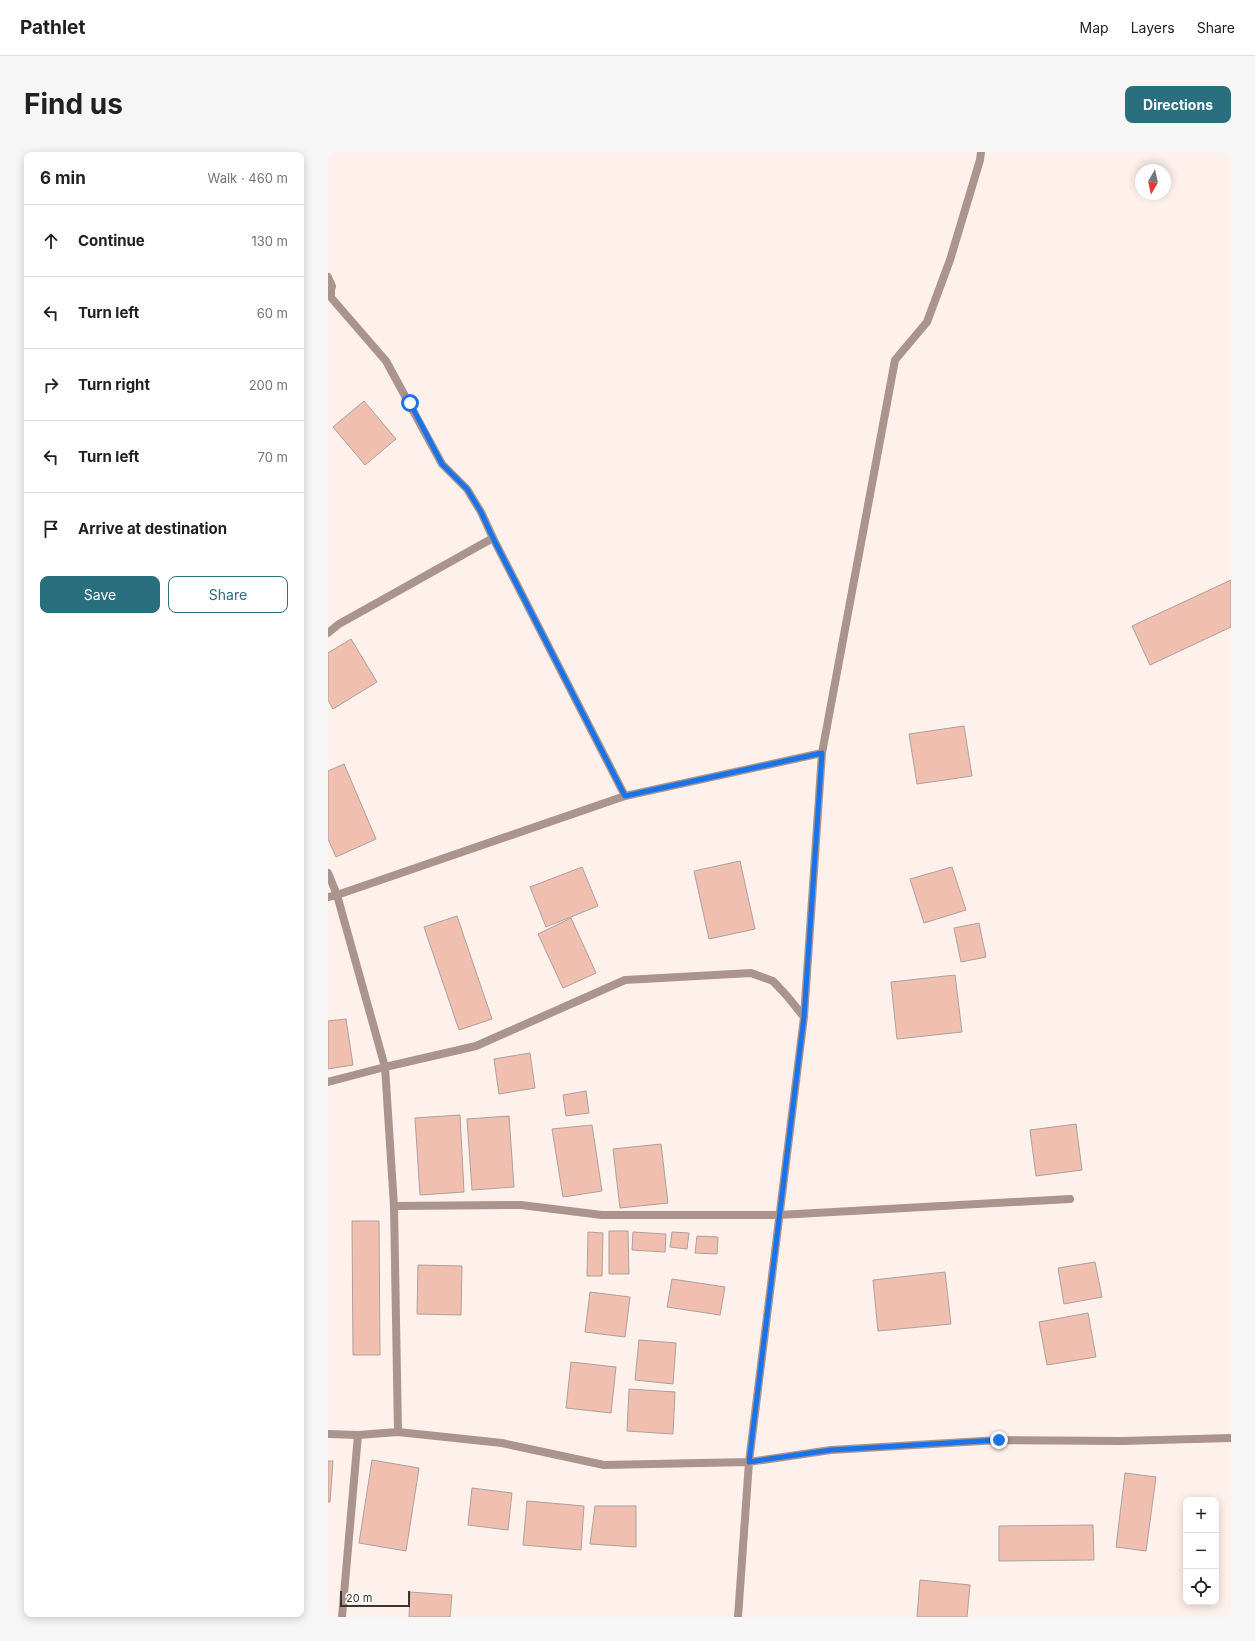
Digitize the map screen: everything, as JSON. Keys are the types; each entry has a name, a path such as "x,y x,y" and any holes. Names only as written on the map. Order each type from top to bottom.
{"street":[{"path":"738,1617 749,1462 804,1017 822,753 895,360 927,322 950,260 980,160 981,152"},
{"path":"328,277 332,286 330,295 386,361 442,464 467,489 481,512 625,796"},
{"path":"328,633 339,624 493,538"},
{"path":"328,897 625,796 822,753"},
{"path":"328,873 337,895 385,1066 394,1206 398,1432"},
{"path":"328,1082 385,1066 476,1046 625,980 751,973 773,981 804,1017"},
{"path":"394,1206 521,1205 602,1214 779,1215 1070,1199"},
{"path":"328,1434 358,1435 398,1432 502,1442 604,1465 749,1462 831,1450 999,1440 1122,1441 1231,1438"},
{"path":"342,1617 358,1435"}],"building":[{"path":"364,401 396,439 365,465 333,427"},
{"path":"1231,580 1231,627 1150,665 1132,626"},
{"path":"351,639 377,682 333,709 328,700 328,653"},
{"path":"964,726 972,776 917,784 909,734"},
{"path":"344,764 376,839 336,857 328,839 328,771"},
{"path":"740,861 755,929 709,939 694,871"},
{"path":"582,867 598,906 546,927 530,887"},
{"path":"952,867 966,910 924,923 910,879"},
{"path":"457,916 492,1019 459,1030 424,927"},
{"path":"571,918 596,973 563,988 538,934"},
{"path":"979,923 986,957 961,962 954,928"},
{"path":"955,975 962,1032 897,1039 891,982"},
{"path":"346,1019 353,1065 328,1069 328,1021"},
{"path":"530,1053 535,1088 499,1094 494,1059"},
{"path":"586,1091 589,1113 566,1116 563,1095"},
{"path":"460,1115 464,1192 420,1195 415,1118"},
{"path":"509,1116 514,1187 472,1190 467,1119"},
{"path":"1076,1124 1082,1170 1036,1176 1030,1130"},
{"path":"592,1125 602,1191 563,1197 552,1129"},
{"path":"661,1144 668,1203 620,1208 613,1149"},
{"path":"352,1221 379,1221 380,1355 353,1355"},
{"path":"609,1231 628,1231 629,1274 609,1274"},
{"path":"588,1232 603,1233 602,1276 587,1276"},
{"path":"633,1232 666,1234 665,1252 632,1250"},
{"path":"672,1232 689,1233 687,1249 670,1247"},
{"path":"697,1236 718,1237 717,1254 695,1253"},
{"path":"1095,1262 1102,1297 1064,1304 1058,1268"},
{"path":"418,1265 462,1266 461,1315 417,1314"},
{"path":"945,1272 951,1324 878,1331 873,1280"},
{"path":"672,1279 725,1287 720,1315 667,1307"},
{"path":"590,1292 630,1297 625,1337 585,1332"},
{"path":"1088,1313 1096,1357 1047,1365 1039,1322"},
{"path":"639,1340 676,1343 673,1384 635,1380"},
{"path":"571,1362 616,1367 611,1413 566,1408"},
{"path":"629,1389 675,1392 673,1434 627,1431"},
{"path":"372,1460 419,1468 406,1551 359,1543"},
{"path":"328,1461 333,1461 330,1502 328,1502"},
{"path":"1125,1473 1156,1477 1146,1551 1116,1547"},
{"path":"472,1488 512,1493 508,1530 468,1525"},
{"path":"527,1501 584,1506 581,1550 523,1545"},
{"path":"595,1506 636,1506 636,1547 590,1544"},
{"path":"1093,1525 1094,1560 999,1561 999,1526"},
{"path":"920,1580 970,1585 967,1617 917,1617"},
{"path":"410,1592 452,1595 450,1617 409,1617"}],"route":[{"path":"410,403 442,464 467,489 481,512 625,796 822,753 804,1017 749,1462 831,1450 999,1440"}]}
